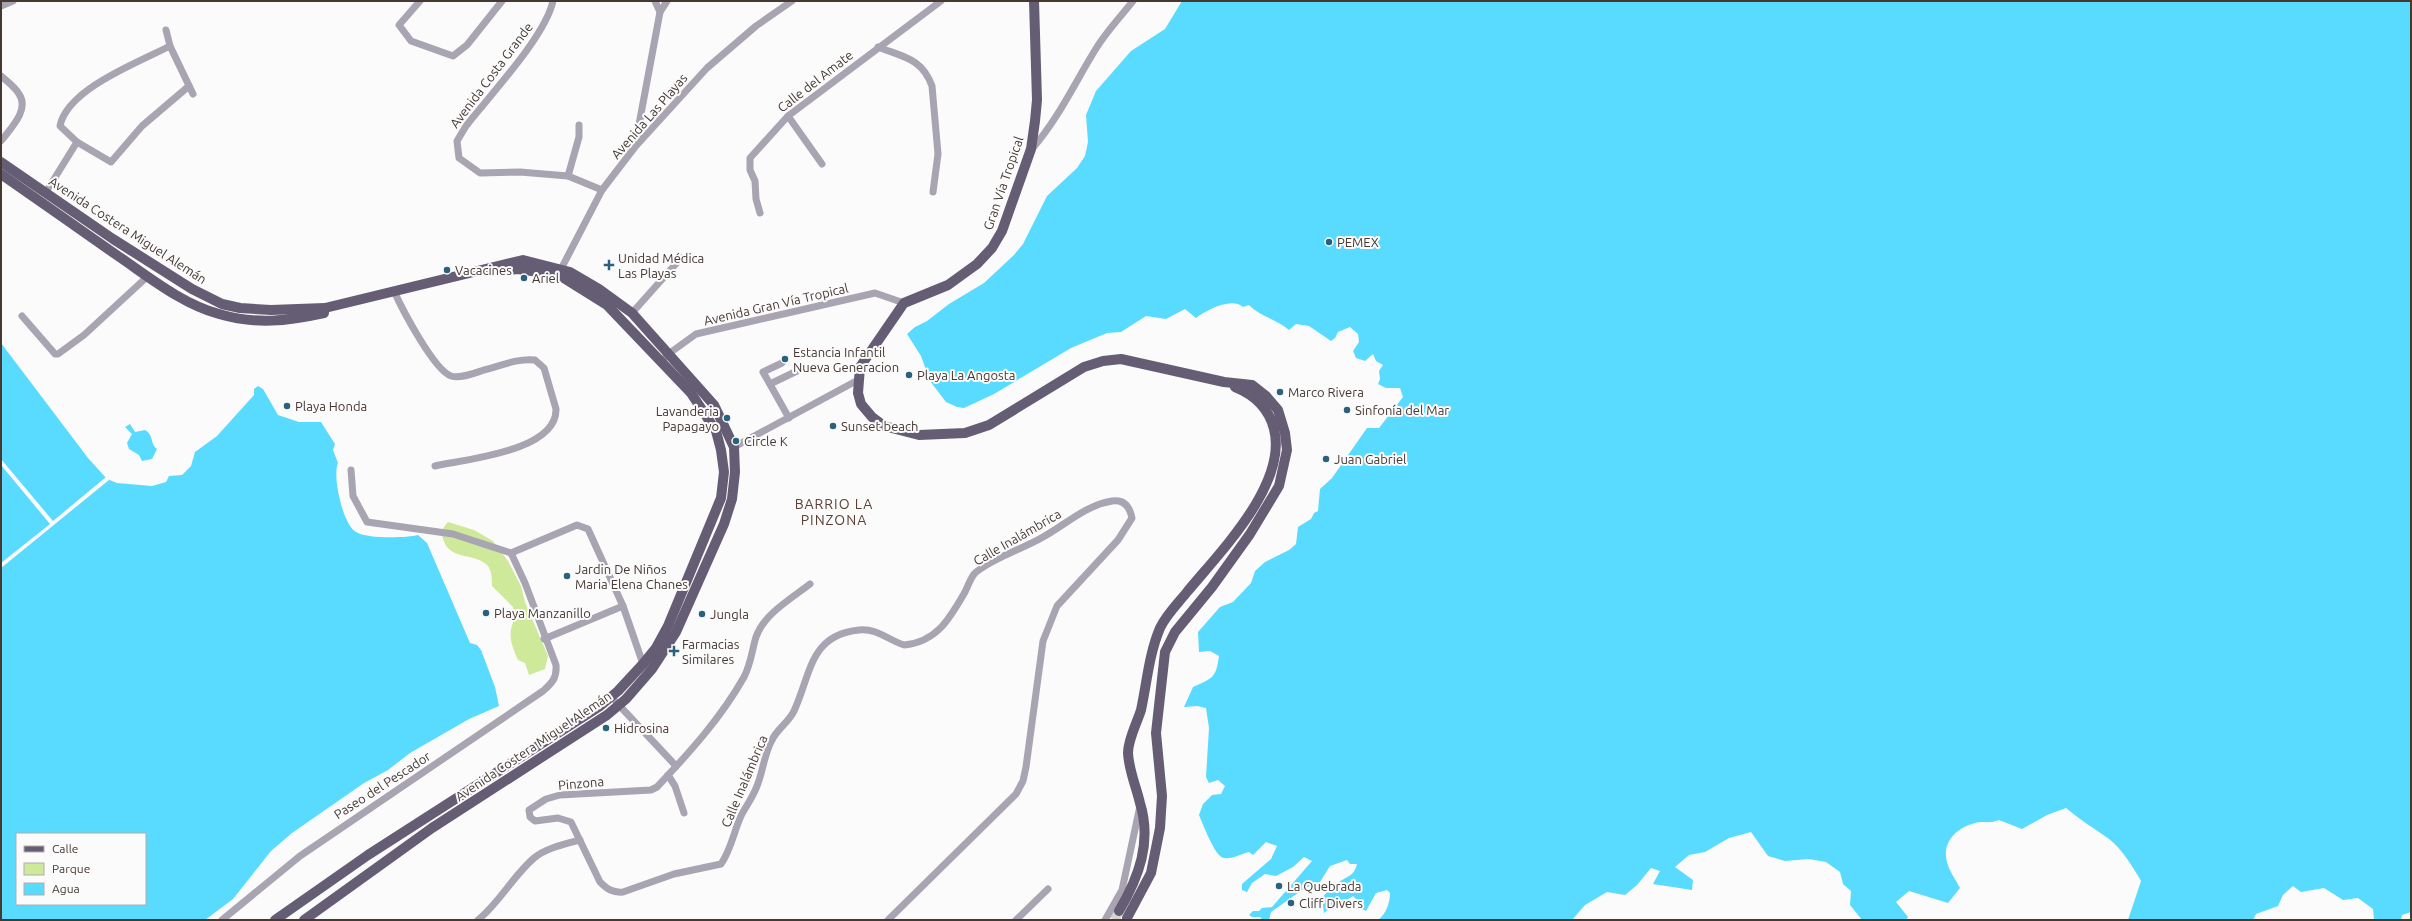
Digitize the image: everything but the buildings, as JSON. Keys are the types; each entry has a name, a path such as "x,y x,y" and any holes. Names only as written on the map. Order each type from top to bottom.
{"main road":[{"name":"Gran Vía Tropical","path":"904,303 948,285 977,264 992,248 1002,231 1031,149 1037,100 1034,1"},
{"name":"Avenida Costera Miguel Alemán","path":"1,162 120,243 192,289 222,304 240,308 271,310 326,308 504,269 559,272 579,277 632,313 664,359 691,393 716,431 724,472 721,498 671,619 656,648 643,664 611,697 368,856 275,920"},
{"name":"Avenida Costera Miguel Alemán","path":"1,174 165,288 201,307 219,314 245,320 285,321 395,293"},
{"name":"Avenida Costera Miguel Alemán","path":"304,920 432,828 607,715 619,705 652,669 676,632 724,524 732,500 736,472 734,447 714,405 607,305 559,272"},
{"path":"904,303 860,368 858,380 858,393 862,404 872,417 884,426 919,435 940,436 965,433 989,425 1084,367 1103,361 1121,359 1224,382 1252,385 1276,405 1285,433 1286,458 1279,486 1250,534 1175,632 1165,652 1156,733 1162,796 1160,828 1151,873 1123,914 1138,876 1144,847 1146,828 1140,802 1130,774 1128,751 1141,709 1152,649 1161,626 1238,528 1268,483 1274,462 1276,451 1275,433 1271,417 1249,392 1224,382"}],"street":[{"path":"1,6 13,1"},
{"path":"420,1 398,25 411,41 453,56 467,45 502,1"},
{"name":"Avenida Costa Grande","path":"553,1 550,14 537,35 466,126 457,142 459,158 480,173 520,172 568,176 602,190"},
{"path":"655,1 660,12"},
{"path":"635,147 660,12 667,1"},
{"name":"Avenida Las Playas","path":"559,272 602,190 635,147 707,68 756,26 792,1"},
{"name":"Calle del Amate","path":"760,213 756,199 755,181 750,170 750,158 788,116 941,1"},
{"path":"1031,149 1047,131 1072,93 1097,46 1133,1"},
{"path":"166,30 170,46 193,94"},
{"path":"170,46 80,96 62,119 60,126 77,142 111,162 142,126 189,86"},
{"path":"878,47 918,62 929,77 932,86 938,154 933,192"},
{"path":"1,76 19,93 22,108 18,119 1,141"},
{"path":"788,116 822,164"},
{"path":"568,176 579,137 579,126"},
{"path":"46,192 77,142"},
{"path":"632,313 681,258"},
{"path":"22,316 55,354 58,354 84,335 148,276"},
{"path":"395,293 412,328 443,372 453,377 468,375 517,360 535,360 544,368 556,409 556,416 550,429 541,437 525,446 436,466"},
{"name":"Avenida Gran Vía Tropical","path":"664,359 696,334 875,293 904,303"},
{"path":"782,363 763,372 789,418"},
{"path":"770,384 797,371"},
{"path":"734,447 858,380"},
{"path":"351,470 353,496 366,522 453,534 511,553 577,526 588,529 623,606 643,664 652,669"},
{"name":"Calle Inalámbrica","path":"580,840 600,882 610,891 617,892 674,874 702,870 721,864 741,817 757,786 772,740 792,715 800,698 807,672 824,644 841,634 867,629 874,630 904,645 925,640 936,634 949,620 975,574 1043,538 1089,508 1114,500 1125,502 1130,508 1132,518 1128,528 1057,606 1043,641 1026,766 1023,781 1016,794 888,920"},
{"path":"511,553 525,583 544,639 623,606"},
{"name":"Pinzona","path":"580,840 576,827 565,819 535,821 530,817 529,810 546,799 560,795 651,790 657,787 706,734 743,678 753,657 756,636 764,622 810,584"},
{"name":"Paseo del Pescador","path":"222,920 300,856 543,691 553,682 557,674 556,665 544,639"},
{"path":"611,697 676,766"},
{"path":"668,775 675,786 684,813"},
{"path":"1105,920 1122,890 1140,802"},
{"path":"478,920 499,900 534,857 544,851 580,840"},
{"path":"1016,920 1048,889"}],"green space":[{"path":"448,522 474,530 493,541 508,561 521,586 525,602 548,656 545,669 529,675 525,663 518,660 513,649 511,639 511,629 515,618 513,607 492,586 491,572 487,565 481,561 451,551 446,546 442,532 443,528"}],"water":[{"path":"1182,1 2411,1 2411,912 2402,915 2401,920 2374,920 2373,909 2358,898 2343,900 2324,888 2301,892 2293,886 2283,895 2278,906 2256,914 2253,920 2128,920 2141,881 2127,858 2114,843 2066,808 2047,815 2022,829 1999,820 1992,822 1980,822 1966,826 1959,830 1950,840 1946,854 1949,869 1960,888 1948,903 1909,891 1896,902 1908,917 1906,920 1862,920 1850,905 1851,891 1843,884 1840,872 1826,862 1809,859 1785,861 1768,856 1751,832 1729,838 1705,852 1689,855 1675,867 1693,880 1692,890 1653,884 1660,871 1651,868 1637,885 1625,895 1607,892 1585,905 1572,920 1378,920 1383,915 1389,901 1390,893 1387,890 1376,893 1366,911 1358,907 1360,903 1353,896 1324,913 1322,898 1335,885 1348,877 1356,868 1357,864 1350,864 1347,860 1330,866 1320,882 1305,888 1271,912 1269,920 1263,920 1260,917 1252,917 1249,915 1253,911 1259,911 1262,908 1272,907 1312,861 1304,857 1293,867 1276,876 1265,874 1252,883 1247,892 1242,890 1242,884 1271,859 1277,846 1266,842 1253,855 1249,852 1234,857 1224,858 1217,852 1210,840 1199,815 1203,804 1212,795 1221,794 1225,786 1218,780 1209,783 1206,777 1209,728 1206,708 1197,706 1184,707 1193,687 1209,679 1215,673 1219,656 1210,651 1199,652 1198,632 1220,607 1233,602 1251,583 1255,571 1265,562 1289,550 1296,544 1298,527 1311,519 1314,513 1318,511 1320,489 1332,478 1367,428 1379,428 1403,397 1400,388 1386,388 1378,384 1380,379 1379,371 1383,365 1376,361 1373,354 1365,361 1356,358 1353,351 1359,342 1358,334 1350,327 1338,332 1335,338 1331,341 1309,326 1296,324 1289,330 1249,305 1243,307 1232,303 1213,308 1196,318 1185,309 1166,319 1146,316 1121,332 1107,333 1071,348 994,394 964,408 957,407 946,402 930,381 921,356 907,334 949,304 984,283 1014,255 1023,244 1047,196 1077,168 1085,156 1088,142 1086,115 1096,91 1131,51 1165,29"},
{"path":"1,343 88,458 107,479 117,483 152,486 166,482 169,476 182,475 191,466 195,452 217,436 254,395 254,389 258,386 263,389 278,415 299,422 321,422 335,444 333,450 338,463 336,478 340,500 343,511 351,528 361,534 377,537 405,537 418,535 427,543 470,643 477,645 481,650 495,687 499,706 469,719 410,753 388,770 364,783 292,833 271,851 233,899 205,920 1,920"},
{"path":"130,424 135,432 145,430 150,434 153,445 157,449 152,459 142,461 139,455 129,449 127,443 132,434 125,427"}],"pier":[{"path":"1,459 53,521 106,477 109,480 1,568 1,563 50,524 1,465"}],"tunnel":[{"path":"1114,920 1119,911"}],"place":[{"name":"PEMEX","path":"1329,242"},
{"name":"Unidad Médica Las Playas","path":"609,265"},
{"name":"Vacacines","path":"447,270"},
{"name":"Ariel","path":"524,278"},
{"name":"Estancia Infantil Nueva Generacion","path":"785,359"},
{"name":"Playa La Angosta","path":"909,375"},
{"name":"Marco Rivera","path":"1280,392"},
{"name":"Playa Honda","path":"287,406"},
{"name":"Sinfonía del Mar","path":"1347,410"},
{"name":"Lavanderia Papagayo","path":"727,418"},
{"name":"Sunset beach","path":"833,426"},
{"name":"Circle K","path":"736,441"},
{"name":"Juan Gabriel","path":"1326,459"},
{"name":"Jardin De Niños Maria Elena Chanes","path":"567,576"},
{"name":"Playa Manzanillo","path":"486,613"},
{"name":"Jungla","path":"702,614"},
{"name":"Farmacias Similares","path":"674,651"},
{"name":"Hidrosina","path":"606,728"},
{"name":"La Quebrada","path":"1279,886"},
{"name":"Cliff Divers","path":"1291,903"}],"district":[{"name":"BARRIO LA PINZONA","path":"834,512"}]}
